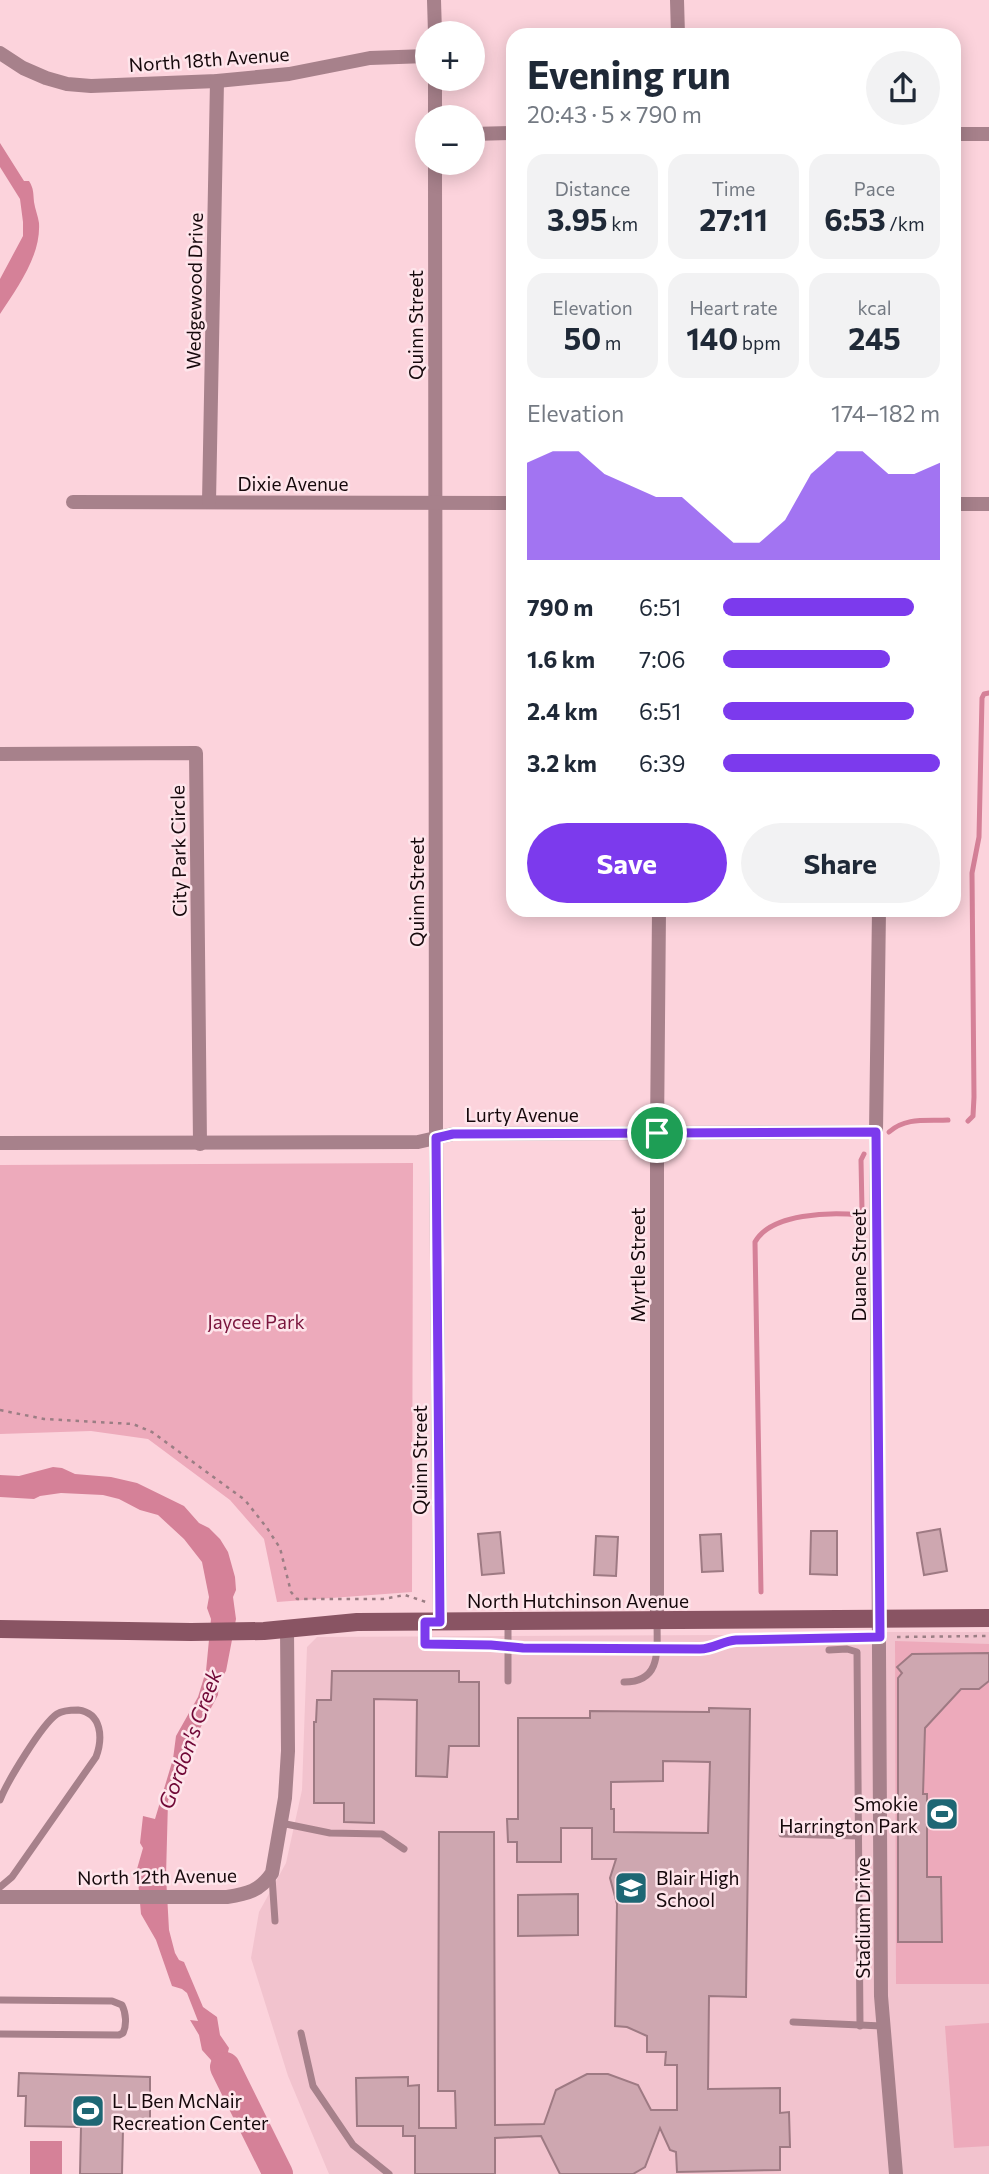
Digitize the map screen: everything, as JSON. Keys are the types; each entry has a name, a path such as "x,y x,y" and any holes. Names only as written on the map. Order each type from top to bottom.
{"main road":[{"name":"North Hutchinson Avenue","path":"0,1629 191,1632 264,1631 357,1622 989,1618"}],"street":[{"path":"434,0 435,21"},
{"path":"677,0 678,28"},
{"name":"North 18th Avenue","path":"0,53 34,73 68,84 91,86 218,81 289,74 370,58 415,56"},
{"name":"Wedgewood Drive","path":"209,502 218,81"},
{"path":"485,134 506,133"},
{"path":"961,134 989,134"},
{"name":"Quinn Street","path":"432,1622 436,1138 435,175"},
{"name":"Dixie Avenue","path":"73,502 506,503"},
{"path":"961,504 989,504"},
{"name":"City Park Circle","path":"0,754 196,753 200,1144"},
{"name":"Myrtle Street","path":"657,1620 659,917"},
{"name":"Duane Street","path":"879,917 876,1132 880,1619"},
{"name":"Lurty Avenue","path":"0,1143 418,1142 453,1134 876,1132"},
{"name":"Stadium Drive","path":"880,1619 883,2026 896,2174"},
{"path":"272,1873 285,1798 288,1751 287,1629"},
{"name":"North 12th Avenue","path":"0,1897 227,1897 257,1890 272,1873"}],"lane":[{"path":"624,1682 637,1682 647,1676 653,1665 657,1648 657,1620"},
{"path":"508,1622 508,1681"},
{"path":"829,1650 847,1649 857,1652 860,2026"},
{"path":"0,1800 40,1732 58,1713 78,1710 95,1718 101,1736 96,1757 12,1877 0,1887"},
{"path":"280,1823 330,1833 382,1834 404,1849"},
{"path":"782,1834 858,1836"},
{"path":"272,1873 275,1921"},
{"path":"0,2000 117,2002 124,2010 125,2029 119,2035 0,2034"},
{"path":"793,2022 883,2026"},
{"path":"301,2034 313,2086 353,2145 388,2174"}],"path":[{"path":"0,1409 44,1419 142,1426 245,1500 280,1548 291,1592 298,1599 383,1600 405,1595 415,1597 426,1601 432,1622 425,1644 712,1649 723,1641 825,1639"},
{"path":"880,1637 989,1636"}],"shaded area":[{"name":"Blair High School","path":"989,1632 989,2174 329,2174 288,2076 251,1958 259,1912 286,1863 302,1790 307,1647 317,1637"}],"green space":[{"name":"Jaycee Park","path":"413,1163 412,1592 277,1602 264,1539 230,1500 148,1439 91,1431 0,1434 0,1165"},
{"name":"Smokie Harrington Park","path":"895,1641 989,1644 989,1984 896,1984"},
{"path":"989,2023 989,2146 954,2148 945,2026"}],"water":[{"path":"0,143 24,181 31,184 39,235 32,259 0,314 0,279 23,236 23,222 20,199 0,167"},
{"path":"53,1467 75,1474 111,1477 137,1483 184,1506 199,1523 220,1539 228,1552 235,1577 236,1590 233,1597 236,1619 226,1671 219,1682 218,1695 184,1758 168,1801 166,1876 169,1930 175,1953 179,1960 184,1962 203,2007 217,2017 220,2035 229,2048 228,2052 243,2087 243,2103 229,2102 190,2020 198,2021 187,1993 172,1986 156,1940 141,1914 137,1869 143,1848 140,1843 143,1816 155,1819 173,1759 176,1736 198,1697 206,1671 211,1619 207,1608 209,1597 202,1562 184,1539 158,1515 140,1510 119,1499 103,1495 61,1493 34,1499 0,1497 0,1475 19,1476"},
{"path":"30,2141 62,2141 62,2174 30,2174"}],"building":[{"path":"940,1529 947,1571 924,1575 917,1533"},
{"path":"811,1531 837,1531 837,1575 810,1574"},
{"path":"500,1532 504,1573 482,1575 478,1534"},
{"path":"721,1534 723,1571 702,1572 700,1535"},
{"path":"596,1536 618,1537 616,1576 594,1575"},
{"path":"989,1653 989,1681 979,1689 961,1689 925,1728 923,1794 927,1794 927,1877 941,1877 942,1942 898,1942 898,1678 902,1673 897,1667 912,1654"},
{"path":"332,1671 459,1671 459,1682 479,1682 479,1746 449,1746 447,1777 416,1776 417,1700 374,1699 374,1823 344,1822 344,1803 314,1803 314,1722 317,1700 331,1700"},
{"path":"709,1708 750,1709 746,1997 709,1996 708,2089 780,2088 780,2113 789,2112 790,2147 780,2147 780,2170 677,2172 676,2152 670,2150 660,2128 645,2167 633,2174 560,2174 541,2136 495,2138 495,2174 415,2174 415,2136 403,2136 403,2126 357,2126 356,2078 408,2077 408,2086 419,2085 419,2128 456,2128 455,2091 438,2091 439,1832 494,1832 495,2125 544,2124 556,2090 587,2074 608,2074 638,2085 651,2110 677,2110 677,2065 665,2065 666,2052 647,2052 647,2036 627,2027 615,2026 617,1904 610,1878 616,1859 592,1859 592,1828 561,1828 561,1862 517,1862 517,1842 508,1842 507,1819 518,1819 518,1718 590,1718 590,1711 709,1712","holes":["663,1761 710,1762 708,1833 614,1832 611,1782 663,1781"]},
{"path":"578,1894 578,1935 518,1936 518,1895"},
{"name":"L L Ben McNair Recreation Center","path":"19,2073 150,2077 150,2129 123,2129 122,2174 80,2174 81,2127 25,2126 26,2096 18,2096"}],"waterway":[{"path":"968,1121 973,1116 974,1097 972,873 979,837 982,698 989,693"},
{"path":"889,1132 909,1122 948,1120"},
{"path":"761,1592 755,1242 763,1232 788,1220 818,1215 860,1215 861,1160 864,1154"},
{"name":"Gordon's Creek","path":"225,2067 278,2174"}],"place":[{"name":"Smokie Harrington Park","path":"942,1814"},
{"name":"Blair High School","path":"631,1888"},
{"name":"L L Ben McNair Recreation Center","path":"88,2111"}],"route":[{"path":"876,1132 880,1637 736,1640 723,1641 712,1649 523,1648 425,1644 425,1622 440,1622 436,1138 453,1134 657,1133 876,1132"}]}
